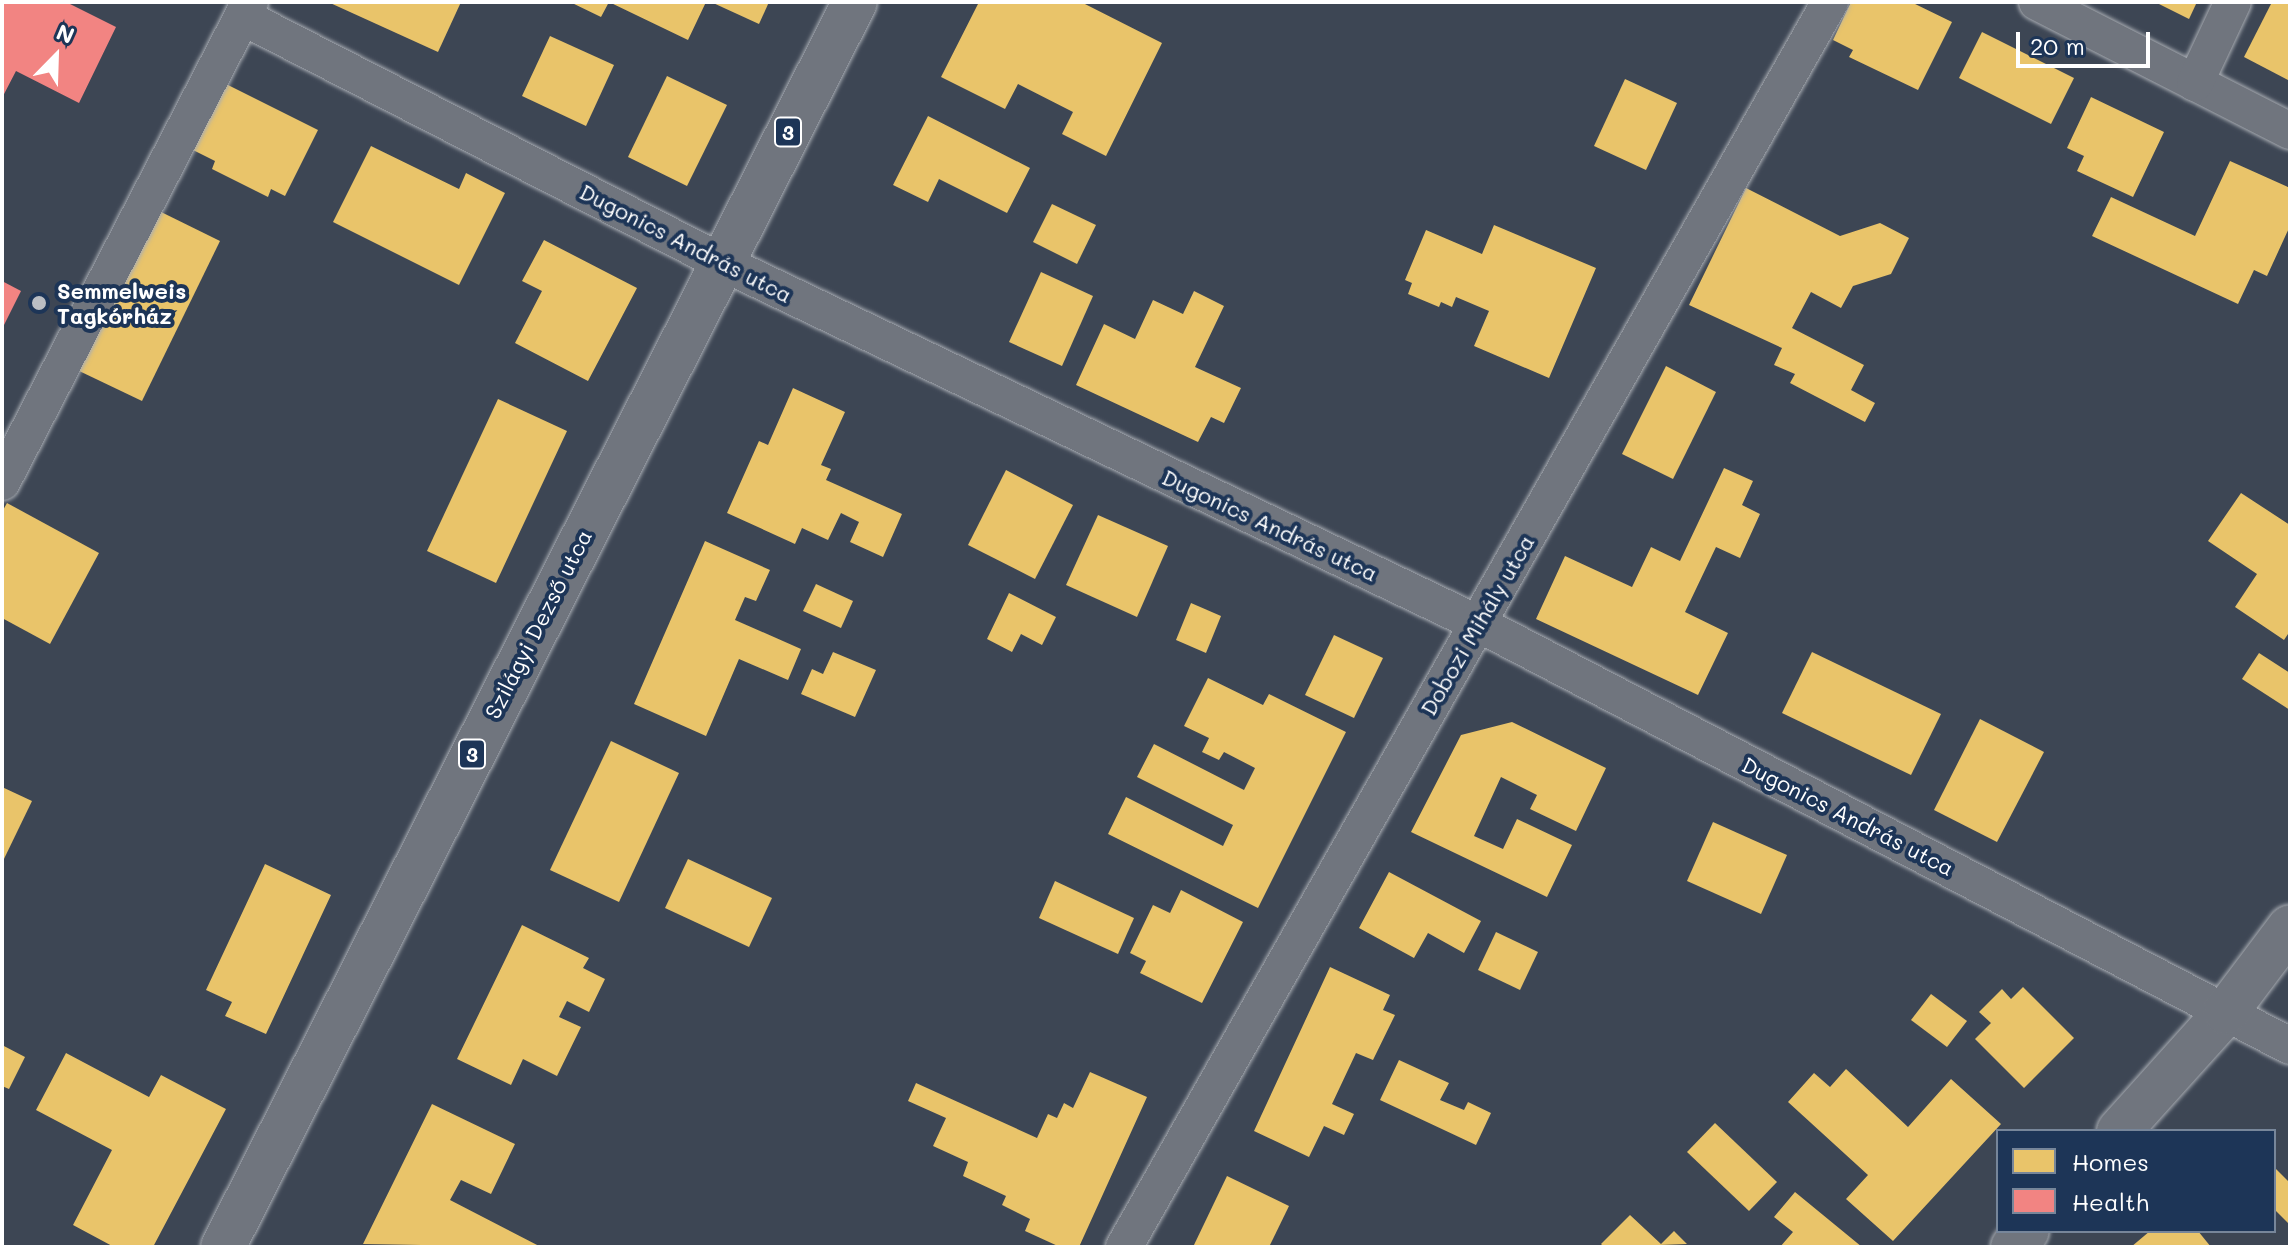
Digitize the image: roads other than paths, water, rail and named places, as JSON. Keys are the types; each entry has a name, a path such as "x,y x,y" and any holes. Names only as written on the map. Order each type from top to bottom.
{"main road":[{"name":"Szilágyi Dezső utca","path":"223,1247 855,2"},
{"path":"2121,1129 2226,1012 2290,927"}],"street":[{"name":"Dobozi Mihály utca","path":"1124,1247 1830,2"},
{"path":"2037,2 2290,131"},
{"path":"2195,83 2233,2"},
{"name":"Dugonics András utca","path":"247,9 721,262 1477,623 2290,1046"},
{"path":"2,482 247,9"}],"place":[{"name":"Semmelweis Tagkórház","path":"39,303"}]}
